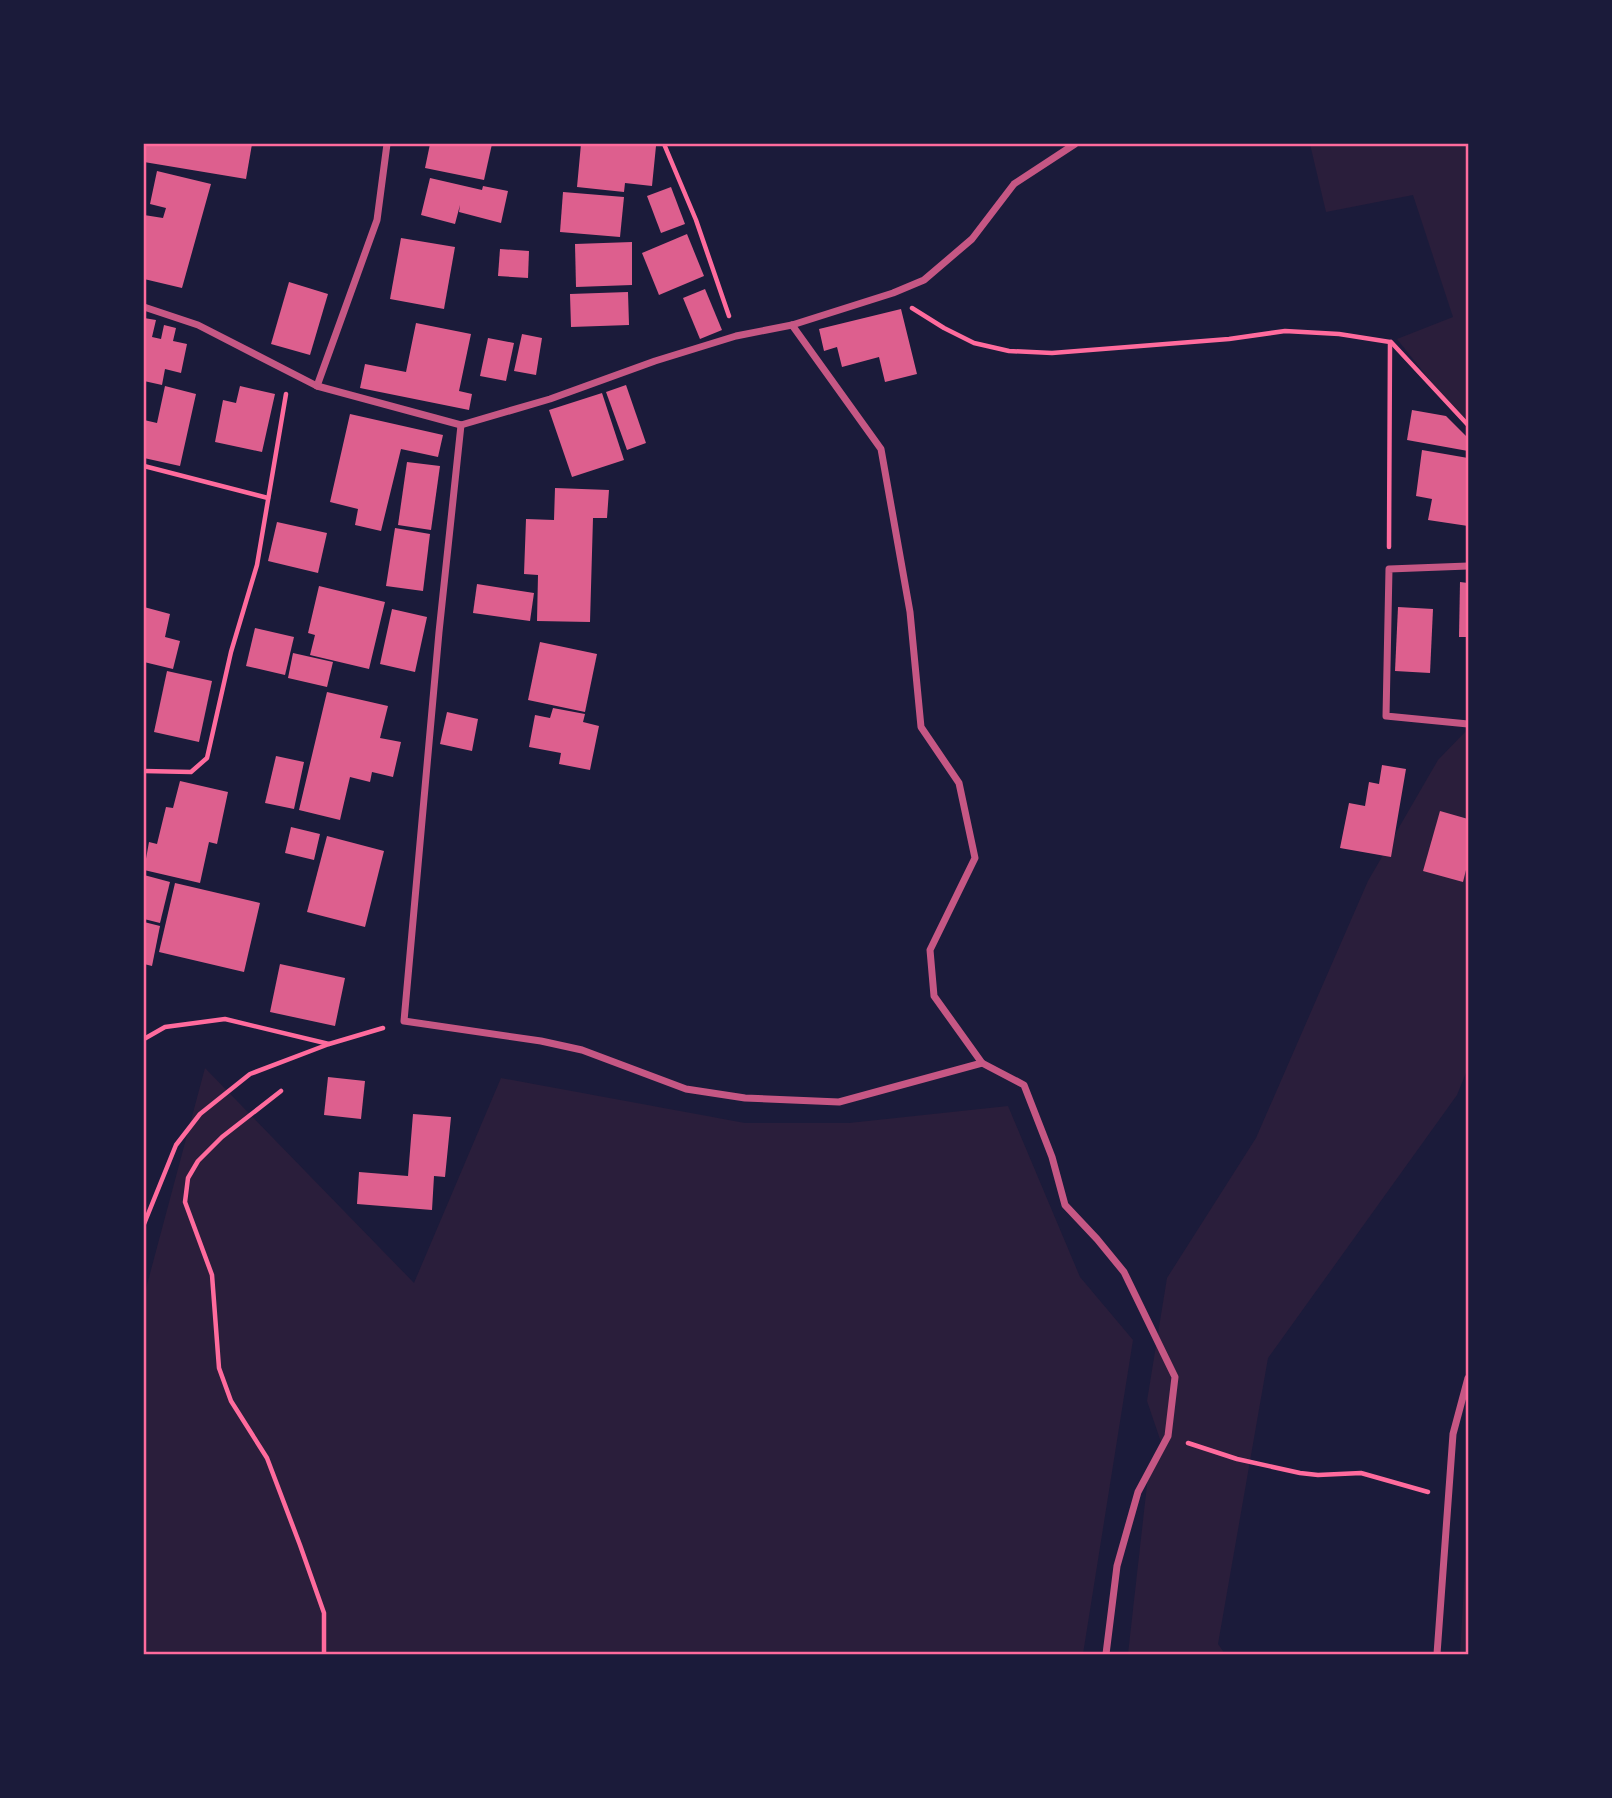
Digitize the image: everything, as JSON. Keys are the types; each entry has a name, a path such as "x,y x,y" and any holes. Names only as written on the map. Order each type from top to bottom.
{"street":[{"path":"317,386 377,220 387,144"},
{"path":"144,307 198,325 317,386 461,425 550,399 655,361 736,337 792,325 923,281 972,239 1014,184 1075,144"},
{"path":"792,325 881,449 910,612 921,727 959,783 975,858 930,950 934,996 982,1063 1024,1085 1052,1157 1065,1205 1124,1272 1175,1377 1168,1436 1138,1492 1120,1554 1106,1654"},
{"path":"461,425 439,632 404,1021 541,1041 582,1050 686,1089 745,1098 839,1102 982,1063"},
{"path":"1468,566 1389,569 1386,716 1468,724"},
{"path":"1437,1654 1453,1434 1468,1378"}],"path":[{"path":"664,144 696,219 736,337"},
{"path":"893,293 944,328 974,343 1009,351 1075,352 1228,339 1285,331 1339,334 1390,342 1468,425"},
{"path":"1389,569 1390,342"},
{"path":"144,771 191,772 207,758 231,652 257,565 289,373"},
{"path":"144,466 268,498"},
{"path":"144,1039 165,1027 225,1019 329,1044"},
{"path":"144,1224 176,1145 200,1114 250,1074 329,1044 404,1021"},
{"path":"281,1091 222,1137 198,1161 188,1178 185,1202 212,1275 219,1368 231,1401 267,1458 300,1545 324,1613 324,1654"},
{"path":"1168,1436 1237,1459 1300,1473 1361,1473 1449,1499"}],"shaded area":[{"path":"1310,144 1468,144 1468,428 1397,339 1453,317 1413,195 1326,212"},
{"path":"1468,729 1468,1068 1457,1095 1268,1358 1218,1644 1225,1654 1128,1654 1148,1476 1163,1448 1147,1401 1167,1278 1256,1138 1368,881 1438,760"},
{"path":"205,1068 414,1283 501,1078 745,1123 849,1123 1008,1106 1080,1277 1133,1340 1083,1654 144,1654 144,1296"},
{"path":"1468,1516 1468,1654 1460,1654"}],"building":[{"path":"144,144 252,144 246,179 144,162"},
{"path":"430,144 492,144 484,180 425,168"},
{"path":"581,144 656,146 652,186 625,183 624,192 577,187"},
{"path":"157,171 211,184 182,288 144,279 144,215 163,218 166,208 150,204"},
{"path":"430,178 482,190 483,186 508,191 501,223 459,212 460,205 455,224 421,215"},
{"path":"671,187 685,224 661,233 647,196"},
{"path":"563,192 624,197 620,237 560,232"},
{"path":"687,234 704,276 659,295 642,253"},
{"path":"401,238 455,247 444,309 390,299"},
{"path":"632,242 632,285 576,287 575,244"},
{"path":"500,249 529,251 528,278 498,276"},
{"path":"289,282 328,294 310,355 271,344"},
{"path":"705,289 722,330 700,339 683,298"},
{"path":"628,292 629,325 571,327 570,294"},
{"path":"901,309 917,374 885,382 879,357 842,367 837,347 824,351 819,329"},
{"path":"144,318 156,320 152,337 161,339 164,325 176,328 173,341 187,344 181,373 165,369 162,385 144,381"},
{"path":"416,323 471,334 459,391 472,394 469,410 360,388 365,364 406,372"},
{"path":"522,334 542,338 536,375 514,371"},
{"path":"488,338 514,343 506,381 480,376"},
{"path":"626,385 646,443 627,450 606,392"},
{"path":"165,386 196,394 180,466 144,458 144,420 157,423"},
{"path":"240,386 275,394 262,452 215,442 223,400 236,403"},
{"path":"602,393 624,460 572,477 549,410"},
{"path":"1412,410 1446,416 1468,438 1468,451 1407,440"},
{"path":"350,414 443,435 438,457 401,449 381,531 355,525 358,509 330,502"},
{"path":"1422,450 1468,458 1468,526 1428,520 1432,499 1416,496"},
{"path":"407,462 440,466 431,530 398,525"},
{"path":"555,488 609,490 607,518 593,518 590,622 537,621 538,575 524,574 526,519 554,520"},
{"path":"277,522 327,533 318,573 268,561"},
{"path":"395,528 430,534 423,591 386,586"},
{"path":"1460,582 1468,583 1468,637 1459,637"},
{"path":"477,584 534,593 530,621 473,613"},
{"path":"319,586 385,602 369,669 310,655 315,635 308,633"},
{"path":"144,607 170,614 165,637 180,641 173,669 144,662"},
{"path":"1398,607 1433,609 1430,673 1395,671"},
{"path":"392,609 427,617 415,672 380,664"},
{"path":"255,628 294,637 285,675 246,666"},
{"path":"540,642 597,654 585,712 528,700"},
{"path":"293,653 333,662 327,687 288,678"},
{"path":"167,671 212,681 199,742 154,732"},
{"path":"327,692 388,706 380,738 401,742 393,777 372,772 370,782 350,777 340,820 299,810"},
{"path":"553,708 585,714 583,722 599,726 590,770 559,764 561,753 529,747 535,715 550,718"},
{"path":"447,712 478,719 472,751 440,744"},
{"path":"276,756 304,762 294,809 265,803"},
{"path":"1382,765 1406,769 1391,857 1340,848 1349,803 1365,806 1369,782 1379,784"},
{"path":"180,781 228,792 217,844 209,842 200,883 144,870 149,842 157,844 166,807 173,808"},
{"path":"1440,811 1468,819 1468,862 1463,882 1423,871"},
{"path":"291,827 320,834 314,860 285,853"},
{"path":"327,836 384,851 365,927 307,912"},
{"path":"144,875 170,882 160,923 144,919"},
{"path":"175,883 260,903 244,972 159,952"},
{"path":"144,922 160,926 152,966 144,964"},
{"path":"280,964 345,978 335,1026 270,1012"},
{"path":"328,1077 365,1081 361,1119 324,1115"},
{"path":"413,1114 451,1117 445,1177 434,1176 432,1210 357,1204 359,1172 408,1176"}]}
